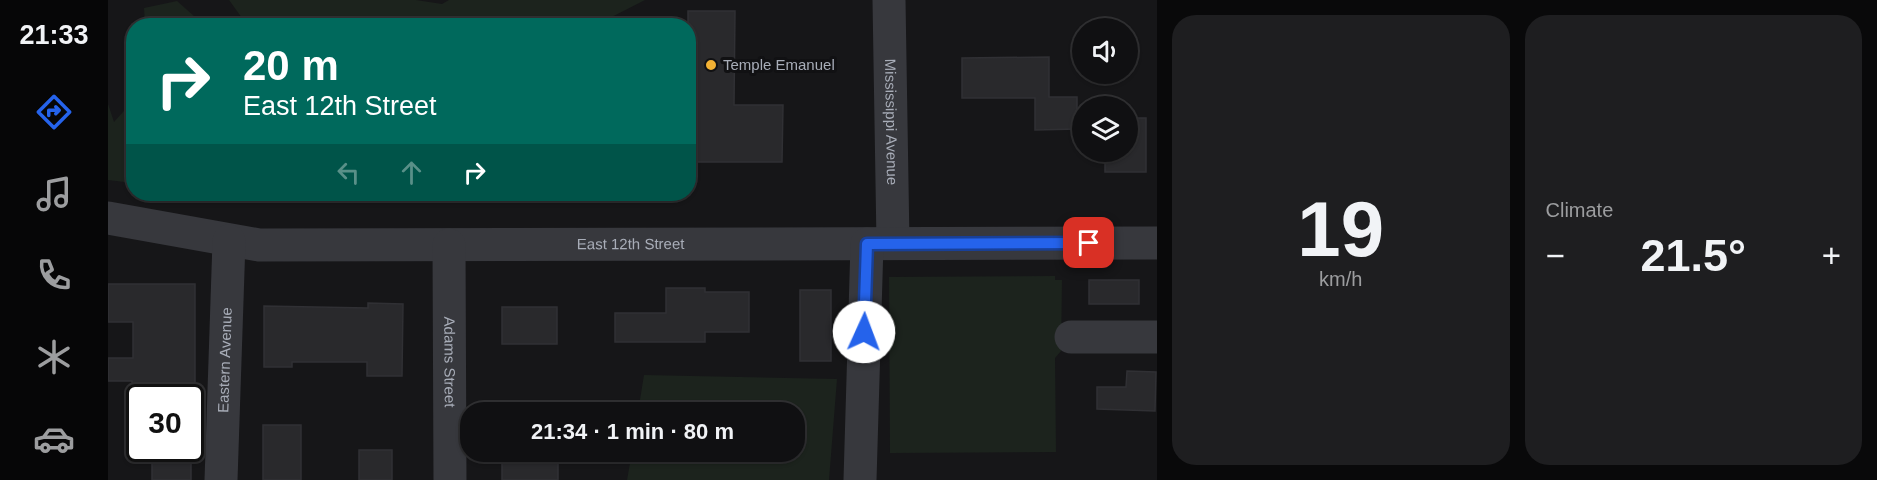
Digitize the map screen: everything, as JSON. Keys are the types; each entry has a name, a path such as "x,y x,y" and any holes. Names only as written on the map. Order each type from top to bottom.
{"street":[{"name":"Mississippi Avenue","path":"860,480 880,243 889,0"},
{"name":"East 12th Street","path":"108,218 259,245 1157,243"},
{"name":"Eastern Avenue","path":"221,480 229,241"},
{"name":"Adams Street","path":"448,245 450,480"},
{"path":"1071,337 1157,337"}],"shaded area":[{"path":"229,0 416,0 442,4 449,0 645,0 610,18 242,18"},
{"path":"177,1 196,18 145,18 144,8"},
{"path":"108,104 114,122 126,109 126,182 108,180"},
{"path":"1055,276 1055,280 1062,280 1061,351 1055,358 1056,452 890,453 889,277"},
{"path":"644,375 837,379 829,480 627,480 630,462 805,462 805,402 640,402"}],"building":[{"name":"Temple Emanuel","path":"688,11 735,11 734,105 783,105 782,162 696,162 696,18 688,18"},
{"path":"1049,57 1049,97 1072,97 1072,129 1035,130 1035,98 962,98 962,58"},
{"path":"1138,118 1146,118 1146,172 1105,172 1105,162 1138,162"},
{"path":"1089,280 1139,280 1139,304 1089,304"},
{"path":"108,284 195,284 195,384 132,384 132,381 108,381 108,358 133,358 133,322 108,322"},
{"path":"666,288 705,288 705,292 749,292 749,332 705,332 705,342 615,342 615,313 666,313"},
{"path":"800,290 831,290 831,361 800,361"},
{"path":"368,303 403,304 402,376 367,376 367,362 292,362 292,367 264,367 264,306 368,308"},
{"path":"502,307 557,307 557,344 502,344"},
{"path":"1127,371 1156,372 1155,411 1097,409 1097,387 1126,387"},
{"path":"263,425 301,425 301,480 263,480"},
{"path":"359,450 392,450 392,480 359,480"},
{"path":"152,462 191,462 191,480 152,480"},
{"path":"502,462 558,462 558,480 502,480"}],"place":[{"name":"Temple Emanuel","path":"711,65"}],"route":[{"path":"864,332 867,244 1089,243"}]}
